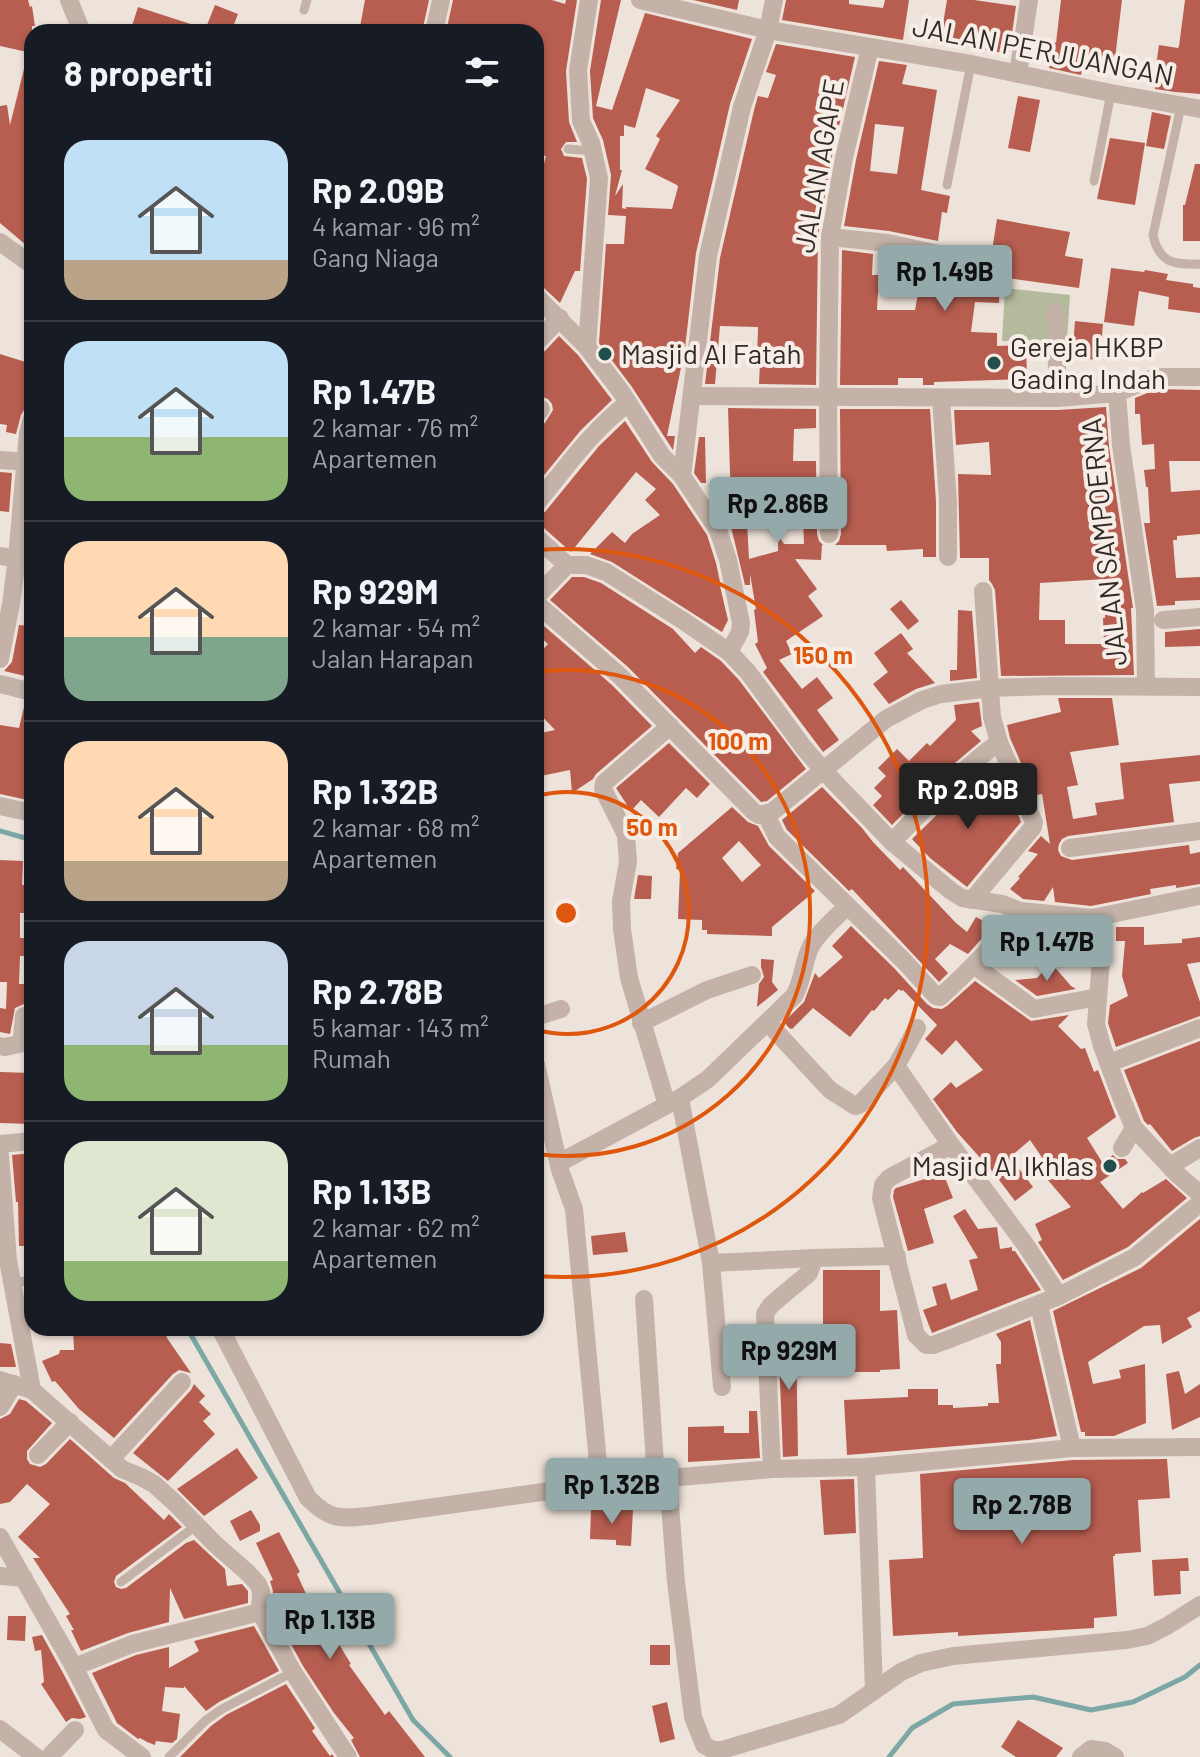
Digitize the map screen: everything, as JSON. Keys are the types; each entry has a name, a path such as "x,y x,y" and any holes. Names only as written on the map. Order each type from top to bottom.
{"street":[{"path":"69,0 79,24"},
{"path":"436,24 441,0"},
{"path":"587,347 599,178 593,151 581,121 578,70 589,0"},
{"name":"JALAN PERJUANGAN","path":"640,0 710,8 768,30 971,64 1200,109"},
{"path":"682,476 708,256 742,107 768,30 774,0"},
{"path":"1018,74 1029,0"},
{"name":"JALAN AGAPE","path":"829,534 830,237 844,158 870,47"},
{"path":"830,237 888,243 962,259"},
{"path":"0,242 24,259"},
{"path":"544,303 587,347 662,456 682,476 718,530 728,560 741,623 740,632 729,652"},
{"path":"1055,311 1058,398"},
{"path":"544,335 560,318"},
{"path":"692,396 1058,398 1117,393 1155,377 1200,377"},
{"name":"JALAN SAMPOERNA","path":"1117,393 1145,610 1146,685"},
{"path":"941,398 948,502 948,557"},
{"path":"544,494 608,418 628,403"},
{"path":"0,460 24,462"},
{"path":"0,659 11,604 24,494"},
{"path":"544,544 567,565 586,565 606,572 729,652 823,770 892,842 962,898 1002,904 1020,911 1092,918 1199,896"},
{"path":"544,591 567,565"},
{"path":"972,900 1033,827 992,717 983,591"},
{"path":"544,607 620,676 759,815 766,815 886,719 922,700 941,694 1051,686 1200,687"},
{"path":"1163,620 1200,617"},
{"path":"0,684 24,690"},
{"path":"670,726 604,783 603,789 626,835 629,848 621,901 629,978 641,1023 674,1102 711,1263 722,1387"},
{"path":"892,842 938,795 999,742"},
{"path":"0,806 24,811"},
{"path":"766,815 777,837 936,996 940,997 975,966 1020,911"},
{"path":"1070,848 1200,831"},
{"path":"559,1163 674,1102 708,1079 794,996 800,987 811,947 847,906"},
{"path":"1092,918 1099,938 1101,960 1096,1024 1134,1128 1200,1194"},
{"path":"975,966 1034,1009 1098,997"},
{"path":"641,1023 707,990 752,975"},
{"path":"544,1014 561,1009"},
{"path":"0,1046 19,1044 24,1016"},
{"path":"768,1023 830,1090 855,1106 896,1066 917,1028"},
{"path":"1109,1063 1200,1028"},
{"path":"896,1066 1059,1296"},
{"path":"544,1098 559,1163 574,1209 600,1484"},
{"path":"1122,1148 1134,1128"},
{"path":"0,1144 24,1142"},
{"path":"951,1145 889,1178 883,1185 881,1198 916,1335 926,1345 1039,1305 1135,1257 1200,1203"},
{"path":"1170,1166 1200,1148"},
{"path":"0,1155 2,1212 13,1283 15,1385 0,1407"},
{"path":"711,1263 897,1256"},
{"path":"772,1469 765,1314 771,1305 809,1273 814,1258"},
{"path":"644,1299 662,1479 693,1717 704,1745 704,1754 839,1715 901,1672 921,1663 953,1656 1147,1636 1200,1605"},
{"path":"1039,1305 1072,1448"},
{"path":"224,1336 308,1498 322,1512 333,1516 369,1516 600,1484 772,1469 866,1467 1072,1448 1198,1451"},
{"path":"111,1459 182,1382"},
{"path":"15,1385 70,1422 122,1469 154,1484 258,1584 261,1591 260,1612 293,1672 348,1757"},
{"path":"38,1455 70,1422"},
{"path":"866,1467 874,1691"},
{"path":"0,1537 106,1730 142,1757"},
{"path":"0,1576 24,1578"},
{"path":"74,1667 132,1644 260,1612"},
{"path":"0,1729 36,1757"},
{"path":"49,1757 75,1730"},
{"path":"1081,1757 1091,1749 1105,1751 1115,1757"}],"lane":[{"path":"947,185 971,64"},
{"path":"1094,181 1111,93"},
{"path":"1181,106 1153,235 1156,248 1165,259 1200,264"},
{"path":"568,149 593,151"},
{"path":"13,1283 24,1281"},
{"path":"121,1582 197,1525"},
{"path":"169,1757 206,1720 222,1709 293,1672"}],"green space":[{"path":"1005,288 1070,295 1067,341 1002,341"}],"building":[{"path":"0,0 28,0 35,24 24,24 24,51 0,46"},
{"path":"365,0 429,0 424,24 360,24"},
{"path":"453,0 552,0 565,4 566,0 577,0 566,71 569,122 577,142 566,142 561,149 564,156 582,158 587,179 580,271 575,271 560,303 544,288 544,24 448,24"},
{"path":"601,0 621,0 596,106 612,110 645,13 752,39 730,104 696,253 685,348 667,436 675,436 673,450 599,343 606,244 624,244 626,216 608,215 611,175 603,140 593,118 590,71","holes":["646,88 680,100 656,136 660,139 645,169 677,185 672,209 622,208 623,184 615,196 622,170 620,136 624,136 624,125 635,128"]},
{"path":"693,0 739,0 737,10"},
{"path":"786,0 849,0 849,4 883,8 885,0 909,0 903,40 782,20"},
{"path":"947,0 1016,6 1009,54 940,42"},
{"path":"1061,0 1122,0 1114,67 1083,63 1081,75 1049,68 1056,43"},
{"path":"1185,0 1200,0 1200,94 1155,89 1153,86 1159,45 1179,46"},
{"path":"215,5 238,14 234,24 207,24"},
{"path":"138,7 191,24 133,24"},
{"path":"776,44 855,57 818,235 816,385 759,384 758,327 720,326 715,384 705,384 720,258 758,96 768,98 776,75 766,72"},
{"path":"879,61 907,65 902,84 937,90 921,190 950,196 947,213 942,212 938,241 844,226","holes":["875,124 904,127 897,174 870,171"]},
{"path":"24,69 24,243 0,223 0,106 7,105 10,125"},
{"path":"1018,96 1040,100 1030,152 1008,148"},
{"path":"1152,112 1171,116 1164,149 1146,146"},
{"path":"1110,138 1145,143 1135,205 1097,199"},
{"path":"1195,164 1200,164 1200,241 1183,241 1183,205"},
{"path":"997,219 1070,232 1065,256 1083,259 1079,288 1000,277 999,303 975,302 971,332 997,333 997,346 1026,345 1027,379 923,385 923,378 898,378 898,385 840,385 842,250 873,254 872,275 879,275 877,310 915,310 921,278 898,274 900,258 959,271 971,266 979,267 981,256 991,257"},
{"path":"1111,268 1168,274 1166,280 1193,284 1193,287 1200,288 1200,313 1168,309 1169,297 1139,291 1134,326 1104,322"},
{"path":"1075,321 1103,324 1100,360 1072,358"},
{"path":"559,336 578,355 612,400 581,430 544,475 544,423 553,410 552,404 544,398 545,351"},
{"path":"0,354 24,362 24,410 16,434 6,432 7,425 0,424"},
{"path":"1157,389 1200,390 1200,461 1169,461 1171,492 1200,490 1200,534 1177,536 1177,540 1173,540 1176,578 1200,577 1200,600 1175,601 1175,605 1157,606 1144,523 1150,523 1144,470 1155,469 1154,444 1142,445 1140,414 1135,414 1135,398"},
{"path":"1106,407 1133,608 1134,675 1001,676 995,590 989,580 989,558 960,558 958,474 991,475 989,442 956,445 954,410","holes":["1105,579 1104,644 1065,644 1065,620 1039,620 1040,583"]},
{"path":"728,408 816,409 816,428 794,429 793,461 816,461 817,534 823,545 821,560 795,559 817,589 808,596 823,616 786,641 792,654 779,660 802,689 817,677 833,698 817,710 839,740 823,752 763,672 767,668 755,644 758,642 756,609 750,574 750,585 745,585 726,506 731,505","holes":["802,491 804,544 784,544 778,535 778,551 749,559 747,522 760,520 754,493"]},
{"path":"840,409 930,409 936,557 923,557 923,549 887,551 886,545 835,545 841,534"},
{"path":"625,421 707,535 728,620 722,632 612,562 590,554 612,532 625,543 632,534 660,515 645,500 656,489 636,472 571,552 544,528 544,512 599,446"},
{"path":"699,437 705,437 706,483 701,483 694,473"},
{"path":"0,472 12,473 9,512 0,511"},
{"path":"572,577 584,577 601,583 673,629 695,653 701,647 721,661 806,769 767,801 761,802 628,667 550,600"},
{"path":"901,600 919,621 908,630 890,609"},
{"path":"958,610 972,611 977,678 950,681 950,670 957,670"},
{"path":"19,625 24,625 24,676 4,671 12,662"},
{"path":"544,626 612,685 652,726 593,779 572,793 570,770 544,775 544,732 555,730 544,718 544,648 548,644 544,640"},
{"path":"1200,629 1200,646 1165,647 1165,632"},
{"path":"901,633 913,649 907,653 935,683 916,689 889,704 873,684 888,672 874,653"},
{"path":"1058,698 1112,698 1119,745 1070,752 1078,785 1067,787 1073,819 1097,815 1095,803 1124,799 1120,763 1200,755 1200,781 1169,784 1174,822 1068,836 1059,844 1061,856 1072,860 1189,845 1190,854 1200,852 1200,884 1150,889 1151,894 1091,906 1055,902 1053,887 1044,901 1023,899 1010,889 1038,854 1028,851 1041,836 1050,844 1042,794 1036,795 1030,768 1024,770 1007,725 1061,712"},
{"path":"979,702 982,726 971,731 981,741 892,825 873,805 882,796 874,788 886,776 878,768 897,749 909,761 927,743 930,746 956,720 954,705"},
{"path":"24,707 24,799 0,794 0,725 19,728"},
{"path":"669,743 710,784 697,798 686,788 659,817 641,800 631,811 616,788"},
{"path":"978,775 1018,814 1021,822 967,887 930,858 912,839"},
{"path":"822,787 900,870 903,867 967,932 976,917 993,926 968,954 950,944 935,959 948,973 939,982 852,889 849,891 787,830 782,820"},
{"path":"732,807 748,822 758,826 769,846 815,891 772,927 772,936 707,934 707,930 702,930 702,920 678,919 678,853","holes":["739,841 761,865 742,882 722,858"]},
{"path":"0,860 23,861 24,913 20,913 20,938 24,938 24,956 20,956 19,984 24,984 24,1004 15,1008 10,1034 0,1032 0,1008 6,1009 7,982 0,982"},
{"path":"638,875 652,876 651,899 634,899"},
{"path":"851,926 933,1008 947,1006 975,981 1031,1021 1069,1015 1058,1026 1081,1049 1085,1048 1094,1072 1098,1070 1116,1117 1087,1138 1102,1162 1113,1155 1128,1163 1100,1182 1123,1209 1142,1192 1166,1179 1187,1198 1128,1247 1063,1280 1038,1242 1042,1240 1035,1224 1071,1207 1041,1172 1048,1166 1030,1140 1010,1157 1033,1187 1015,1201 957,1132 933,1099 951,1082 956,1088 983,1070 956,1040 942,1055 925,1039 937,1025 903,990 899,989 888,1000 885,998 850,1037 813,1008 792,1029 784,1022 804,1002 815,973 819,978 843,957 832,946"},
{"path":"1116,927 1144,927 1144,945 1182,943 1182,939 1200,937 1200,962 1187,964 1200,1002 1200,1016 1116,1047 1108,1023 1110,1005 1128,996 1122,976 1125,941 1116,941"},
{"path":"761,959 774,960 772,982 778,990 757,1007 759,984 764,977"},
{"path":"1051,963 1076,989 1037,996 1015,980 1037,978"},
{"path":"1200,1041 1200,1136 1172,1151 1144,1121 1124,1070"},
{"path":"0,1072 24,1073 24,1124 0,1123"},
{"path":"24,1154 24,1246 19,1246 12,1155"},
{"path":"942,1170 953,1198 924,1209 934,1243 908,1251 893,1197 894,1190"},
{"path":"965,1209 978,1229 997,1227 1000,1249 1012,1247 1041,1290 932,1333 923,1310 937,1305 932,1287 946,1283 951,1300 978,1290 969,1260 978,1258 953,1216"},
{"path":"1200,1219 1200,1311 1187,1318 1192,1327 1162,1344 1160,1325 1144,1326 1088,1362 1093,1384 1121,1378 1119,1370 1145,1364 1146,1423 1114,1436 1085,1436 1085,1432 1081,1432 1053,1311 1141,1268"},
{"path":"625,1232 628,1252 593,1255 591,1236"},
{"path":"823,1270 880,1270 880,1311 897,1310 900,1369 823,1372"},
{"path":"1030,1320 1057,1436 847,1455 844,1400 908,1397 908,1389 938,1389 938,1405 953,1405 953,1408 999,1403 996,1364 1001,1364 1001,1342 996,1334"},
{"path":"778,1332 796,1332 798,1456 783,1457"},
{"path":"73,1336 166,1336 191,1373 179,1370 173,1374 114,1438 79,1409 55,1381 52,1382 42,1361 59,1354 60,1350 74,1350"},
{"path":"0,1343 11,1344 16,1367 0,1367"},
{"path":"1179,1371 1185,1394 1200,1384 1200,1417 1172,1430 1166,1374"},
{"path":"194,1384 205,1396 199,1402 211,1414 203,1421 215,1434 168,1481 133,1453"},
{"path":"19,1399 26,1401 52,1423 27,1451 30,1464 40,1467 46,1464 70,1439 114,1478 125,1483 164,1520 169,1514 182,1527 116,1576 116,1587 126,1588 194,1540 225,1569 227,1586 242,1584 248,1591 248,1603 184,1619 170,1588 169,1622 81,1651 66,1616 70,1614 33,1558 40,1558 18,1537 50,1504 27,1484 10,1502 0,1504 0,1419 10,1414"},
{"path":"749,1411 757,1411 760,1458 688,1462 688,1427 724,1426 724,1433 749,1433"},
{"path":"237,1448 258,1478 204,1516 177,1489"},
{"path":"1167,1459 1170,1498 1138,1500 1141,1552 1113,1556 1117,1616 1094,1618 1094,1628 958,1636 958,1632 893,1636 889,1560 923,1558 920,1474 1073,1460"},
{"path":"854,1479 856,1533 824,1535 820,1480"},
{"path":"251,1510 260,1531 240,1541 230,1521"},
{"path":"591,1510 633,1510 631,1546 616,1545 616,1540 590,1539"},
{"path":"279,1532 300,1572 297,1574 312,1607 315,1606 323,1618 349,1665 385,1715 389,1711 425,1757 360,1757 351,1740 354,1738 303,1666 272,1609 270,1581 273,1580 256,1543"},
{"path":"1188,1558 1189,1571 1180,1571 1181,1594 1154,1596 1152,1560"},
{"path":"8,1616 26,1616 25,1641 7,1640"},
{"path":"254,1626 279,1671 206,1711 184,1686 165,1687 162,1711 180,1714 177,1739 172,1743 156,1741 155,1745 138,1739 117,1723 92,1673 136,1655 169,1647 169,1668 199,1651 194,1641"},
{"path":"42,1635 86,1717 72,1718 66,1722 41,1684 44,1682 41,1650 35,1651 32,1637"},
{"path":"650,1645 670,1645 670,1665 650,1665"},
{"path":"286,1684 315,1728 312,1731 330,1756 332,1754 334,1757 180,1757 226,1715"},
{"path":"667,1702 675,1739 660,1743 652,1706"},
{"path":"1018,1720 1063,1748 1056,1757 1016,1757 1001,1747"}],"waterway":[{"path":"0,831 24,838"},
{"path":"192,1336 413,1720 450,1757"},
{"path":"889,1757 912,1728 953,1704 1033,1697 1091,1710 1133,1702 1185,1677 1200,1665"}],"place":[{"name":"Masjid Al Fatah","path":"605,354"},
{"name":"Gereja HKBP Gading Indah","path":"994,363"},
{"name":"Masjid Al Ikhlas","path":"1110,1166"}]}
